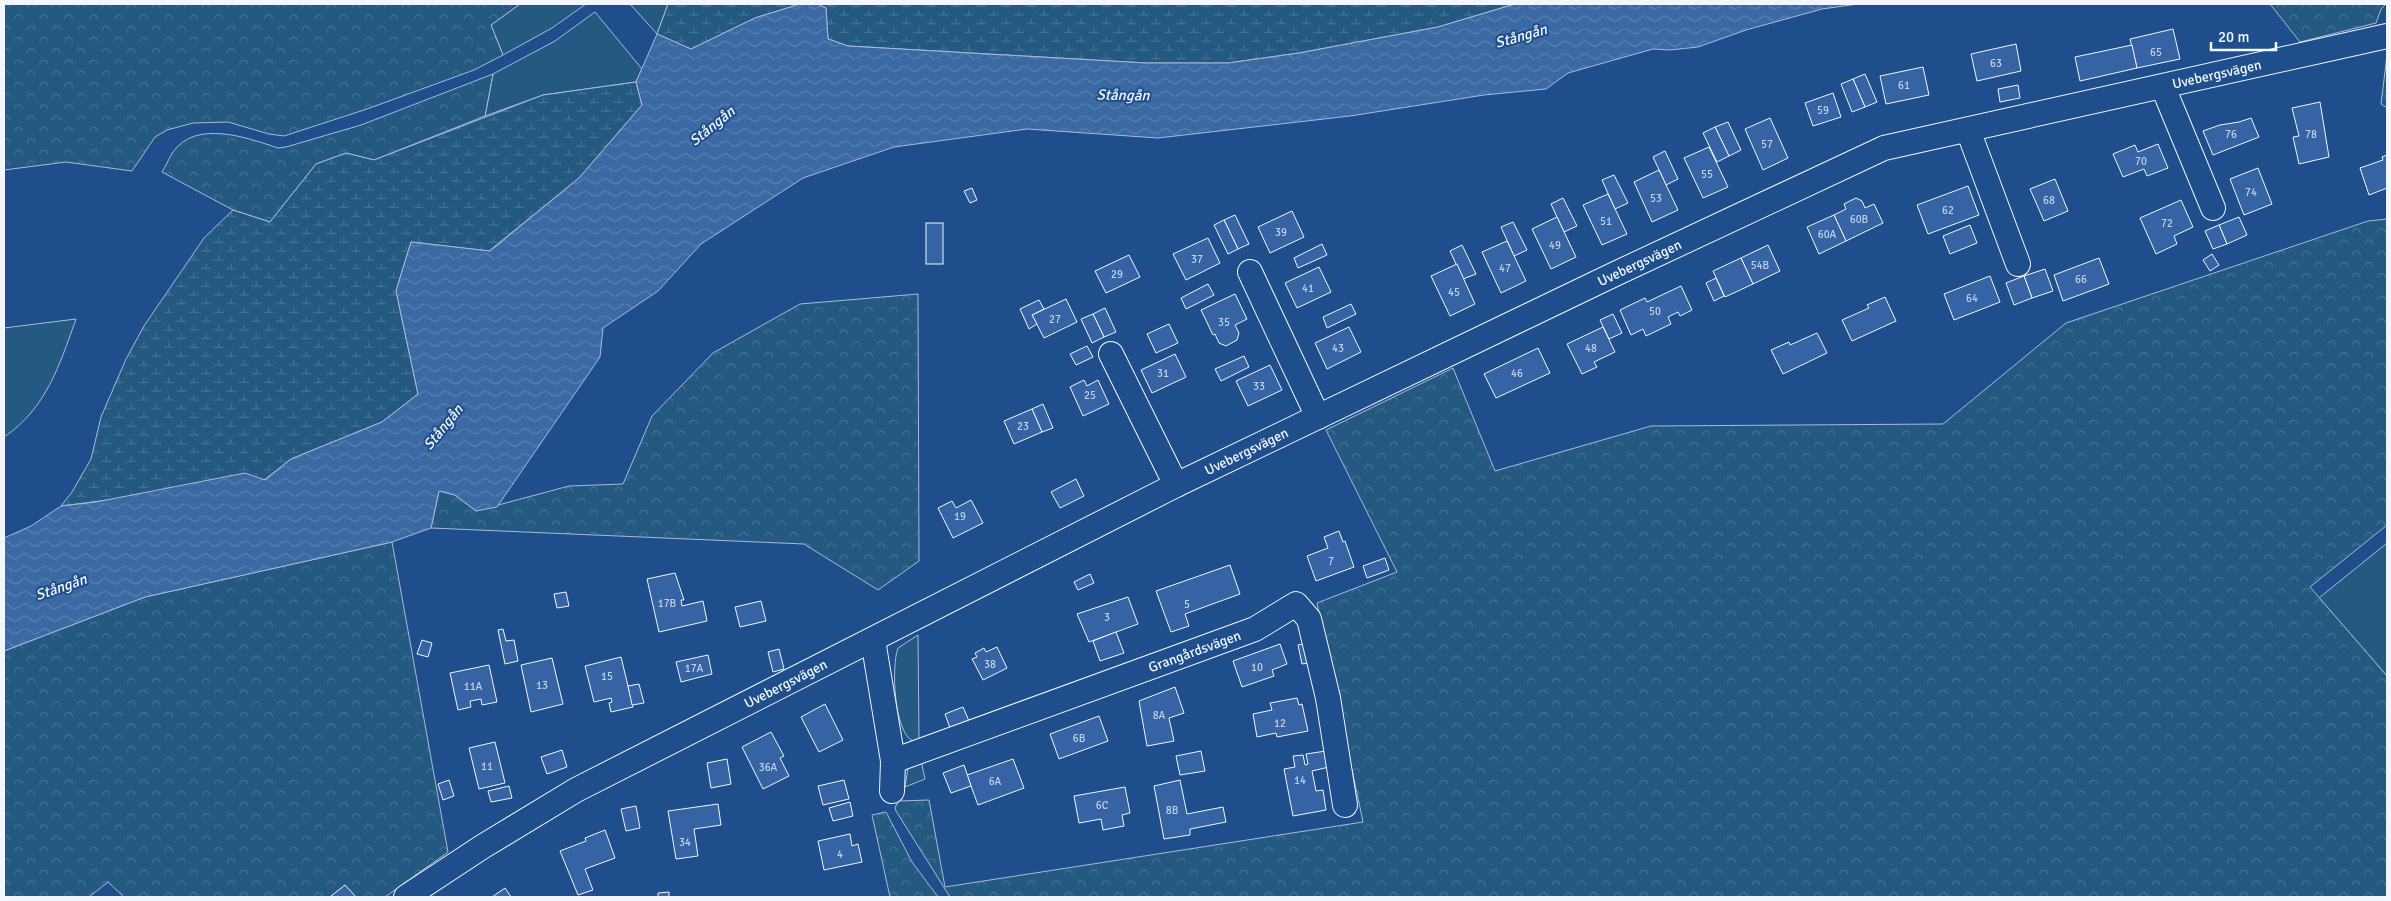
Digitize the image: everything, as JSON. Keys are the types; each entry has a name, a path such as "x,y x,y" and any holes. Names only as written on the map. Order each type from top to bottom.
{"street":[{"name":"Uvebergsvägen","path":"406,897 482,847 576,790 1176,486 1884,148 2387,36"},
{"name":"Uvebergsvägen","path":"2163,87 2212,208"},
{"path":"1968,130 2018,264"},
{"path":"1250,272 1318,417"},
{"path":"1111,354 1176,486"},
{"name":"Grangårdsvägen","path":"893,761 1255,628 1296,604 1309,619 1328,698 1345,805"},
{"path":"873,640 893,761 892,792"}],"green space":[{"path":"4,4 520,4 491,25 503,55 474,70 367,109 284,136 269,134 228,122 193,123 167,130 155,137 132,171 66,162 4,170"},
{"path":"520,4 586,4 552,28 503,55 491,25"},
{"path":"630,4 668,4 657,34"},
{"path":"668,4 800,4 755,18 691,49 657,34"},
{"path":"817,4 1515,4 1438,27 1299,53 1228,63 1146,63 848,46 828,39 826,8"},
{"path":"2270,4 2386,4 2381,9 2376,23 2300,42"},
{"path":"595,12 642,69 636,82 543,95 485,116 493,74 555,41"},
{"path":"2387,55 2387,108 2381,104"},
{"path":"493,74 485,116 374,160 346,153 316,164 270,222 233,210 162,172 173,152 183,142 195,136 223,134 238,136 278,148 286,147 361,125"},
{"path":"636,82 642,105 579,178 489,251 411,242 396,291 418,394 382,422 291,459 264,480 61,506 72,492 91,459 101,417 126,359 144,326 204,238 233,210 270,222 316,164 346,153 374,160 543,95"},
{"path":"2387,219 2387,525 2310,587 2387,676 2387,897 950,897 896,811 895,807 899,801 929,800 945,887 1363,822 1317,603 1397,572 1326,430 1453,368 1495,471 1651,426 1943,424 2066,323 2368,221"},
{"path":"918,294 919,561 878,590 804,544 431,528 439,491 455,495 476,511 569,486 623,484 652,416 713,353 800,304"},
{"path":"76,319 57,369 41,399 31,413 4,437 4,328"},
{"path":"392,542 448,852 385,897 124,897 108,882 89,897 4,897 4,651 145,597"},
{"path":"2387,543 2387,676 2319,598"},
{"path":"918,635 919,740 913,741 902,726 898,713 895,669 898,648"},
{"path":"921,760 925,779 905,787 908,768"},
{"path":"886,812 912,862 938,897 890,897 872,815"}],"water":[{"name":"Stångån","path":"800,4 817,4 826,8 828,39 848,46 1146,63 1228,63 1299,53 1438,27 1515,4 1858,4 1822,9 1746,30 1698,47 1670,50 1653,49 1568,73 1546,89 1484,95 1350,116 1158,138 1027,129 894,147 803,178 701,244 658,291 603,328 600,357 497,507 476,511 455,495 439,491 431,528 392,542 145,597 4,651 4,538 31,526 61,506 96,502 245,473 265,480 291,459 382,422 418,394 396,291 411,242 490,251 579,178 642,105 636,82 657,34 691,49 755,18"}],"building":[{"path":"2173,29 2180,59 2137,68 2130,39"},
{"path":"2016,44 2021,71 1977,81 1971,54"},
{"path":"2132,45 2137,68 2080,81 2075,57"},
{"path":"1923,67 1929,95 1886,104 1880,76"},
{"path":"1865,74 1877,102 1865,107 1853,79"},
{"path":"1853,79 1865,107 1852,112 1841,84"},
{"path":"2018,85 2020,98 2000,102 1998,89"},
{"path":"1833,93 1841,117 1813,126 1805,103"},
{"path":"2320,102 2329,157 2299,164 2293,137 2299,136 2292,108"},
{"path":"1770,118 1788,158 1763,170 1745,129"},
{"path":"2251,118 2259,137 2213,155 2203,131"},
{"path":"1728,122 1741,150 1729,156 1715,127"},
{"path":"1715,127 1729,156 1717,162 1703,133"},
{"path":"2158,144 2168,168 2147,176 2144,169 2123,177 2113,154 2135,145 2138,152"},
{"path":"1709,147 1728,187 1703,198 1684,158"},
{"path":"1665,151 1678,179 1666,185 1653,157"},
{"path":"2387,155 2387,188 2369,195 2360,168 2383,160 2382,157"},
{"path":"2258,168 2272,204 2244,215 2230,179"},
{"path":"1659,170 1678,210 1652,222 1634,182"},
{"path":"1614,175 1628,203 1615,209 1602,180"},
{"path":"2055,179 2068,211 2044,221 2030,189"},
{"path":"1968,186 1979,215 1928,234 1917,205"},
{"path":"972,188 977,200 970,203 964,191"},
{"path":"1608,194 1627,234 1602,245 1583,205"},
{"path":"1563,198 1577,226 1564,232 1551,204"},
{"path":"1856,198 1862,201 1865,208 1874,204 1883,223 1846,241 1834,215 1846,209 1844,204"},
{"path":"2181,200 2193,227 2174,236 2177,244 2156,254 2140,218"},
{"path":"1292,211 1304,237 1270,253 1258,227"},
{"path":"1235,215 1249,244 1238,249 1224,220"},
{"path":"1834,215 1846,241 1819,254 1807,227"},
{"path":"1557,217 1576,257 1551,269 1532,229"},
{"path":"2239,217 2247,235 2227,244 2219,225"},
{"path":"1224,220 1238,249 1228,254 1214,225"},
{"path":"1513,222 1527,250 1514,256 1501,227"},
{"path":"926,223 943,223 943,264 926,264"},
{"path":"1970,225 1977,243 1950,254 1943,236"},
{"path":"2219,225 2227,244 2213,249 2205,231"},
{"path":"1208,238 1220,263 1186,280 1173,254"},
{"path":"1507,241 1526,281 1501,293 1482,252"},
{"path":"1322,244 1327,255 1298,268 1294,258"},
{"path":"1462,245 1476,274 1463,279 1450,251"},
{"path":"1768,245 1780,271 1753,284 1741,258"},
{"path":"2212,254 2219,265 2210,271 2203,260"},
{"path":"1129,255 1140,277 1106,293 1095,271"},
{"path":"1741,258 1753,284 1725,297 1713,271"},
{"path":"2099,258 2109,284 2063,301 2054,275"},
{"path":"1457,264 1475,304 1450,316 1431,276"},
{"path":"1319,267 1331,292 1297,308 1285,283"},
{"path":"2045,269 2053,291 2032,298 2024,276"},
{"path":"1990,276 2000,302 1954,320 1944,294"},
{"path":"2024,276 2032,298 2014,305 2006,283"},
{"path":"1716,278 1724,296 1714,301 1706,283"},
{"path":"1208,284 1214,295 1186,309 1181,298"},
{"path":"1681,286 1692,310 1680,316 1678,312 1668,317 1671,324 1646,336 1643,329 1631,335 1620,310 1645,298 1647,302"},
{"path":"1235,294 1247,319 1235,325 1239,333 1237,340 1226,346 1219,343 1215,334 1213,335 1201,310"},
{"path":"1885,297 1896,321 1852,341 1842,320 1869,308 1867,305"},
{"path":"1066,299 1077,322 1044,338 1032,315"},
{"path":"1039,300 1044,309 1032,315 1037,324 1029,329 1020,309"},
{"path":"1351,304 1356,314 1327,328 1323,317"},
{"path":"1105,308 1116,332 1104,337 1093,314"},
{"path":"1093,314 1104,337 1092,343 1081,319"},
{"path":"1613,314 1622,333 1609,339 1600,320"},
{"path":"1169,324 1178,343 1156,353 1147,334"},
{"path":"1349,327 1361,352 1327,369 1315,343"},
{"path":"1603,327 1615,352 1594,362 1597,367 1582,374 1567,344"},
{"path":"1817,333 1827,353 1783,374 1771,350 1789,342 1790,345"},
{"path":"1087,346 1093,357 1076,365 1070,354"},
{"path":"1538,348 1550,373 1496,398 1484,374"},
{"path":"1175,354 1186,377 1152,393 1141,370"},
{"path":"1244,356 1249,367 1221,381 1215,369"},
{"path":"1270,365 1282,390 1248,406 1236,381"},
{"path":"1084,380 1087,386 1098,380 1109,404 1083,416 1070,387"},
{"path":"1043,404 1053,428 1042,432 1032,409"},
{"path":"1032,409 1042,432 1014,444 1004,421"},
{"path":"1076,479 1084,496 1060,508 1051,492"},
{"path":"971,500 983,523 953,538 938,508 952,501 956,508"},
{"path":"1339,531 1343,542 1345,541 1354,567 1316,581 1307,556 1328,548 1324,537"},
{"path":"1385,558 1389,570 1367,578 1363,566"},
{"path":"1230,565 1240,594 1185,614 1189,626 1171,632 1156,591"},
{"path":"675,573 684,600 681,600 682,606 703,601 707,621 659,632 647,579"},
{"path":"1090,574 1094,583 1078,590 1074,582"},
{"path":"566,592 569,606 557,608 554,594"},
{"path":"1128,597 1138,624 1089,642 1077,614"},
{"path":"761,601 766,621 740,627 735,607"},
{"path":"503,629 506,641 514,640 518,661 505,664 498,630"},
{"path":"1116,632 1124,653 1100,661 1093,641"},
{"path":"422,640 432,643 428,657 417,654"},
{"path":"1311,642 1315,662 1302,664 1298,645"},
{"path":"1280,644 1287,664 1272,670 1274,676 1242,687 1233,661"},
{"path":"997,647 1007,668 983,680 972,659 977,657 975,653 984,648 986,652"},
{"path":"779,649 784,669 773,672 768,652"},
{"path":"708,655 712,674 681,682 676,662"},
{"path":"621,657 633,707 611,712 609,703 612,702 611,698 594,702 585,666"},
{"path":"552,658 563,704 531,712 521,665"},
{"path":"489,665 497,702 482,705 481,699 470,701 471,707 458,710 450,673"},
{"path":"639,684 644,703 632,705 628,686"},
{"path":"1175,687 1184,713 1169,718 1174,741 1147,746 1139,701"},
{"path":"1297,698 1299,705 1302,704 1308,731 1277,737 1276,733 1257,737 1253,714 1272,710 1270,703"},
{"path":"825,704 843,740 819,752 801,717"},
{"path":"963,707 969,721 950,728 945,714"},
{"path":"1099,716 1108,741 1059,759 1050,734"},
{"path":"771,732 784,756 780,758 789,776 763,789 742,747"},
{"path":"495,742 505,783 479,789 469,748"},
{"path":"562,750 567,767 547,774 541,757"},
{"path":"1201,751 1205,771 1180,775 1176,756"},
{"path":"1326,751 1329,767 1312,771 1316,791 1323,790 1326,810 1293,816 1284,769 1295,767 1293,756 1303,755 1305,765 1308,764 1306,754"},
{"path":"727,759 731,784 711,788 707,763"},
{"path":"1013,759 1024,788 978,805 967,775"},
{"path":"964,765 971,786 951,793 943,773"},
{"path":"449,780 454,796 443,800 438,784"},
{"path":"844,780 849,799 823,805 818,786"},
{"path":"1180,780 1187,814 1223,807 1226,822 1190,829 1190,835 1164,839 1154,786"},
{"path":"509,786 512,798 491,802 488,791"},
{"path":"1125,787 1130,813 1122,815 1124,826 1103,830 1101,819 1079,823 1074,796"},
{"path":"850,802 853,816 833,821 829,808"},
{"path":"718,804 721,825 694,829 698,856 676,859 668,811"},
{"path":"636,806 640,828 626,831 621,809"},
{"path":"605,830 615,858 585,869 593,890 578,895 560,851 586,841 585,838"},
{"path":"850,834 852,846 858,844 862,862 824,870 818,841"},
{"path":"345,885 356,897 331,896"},
{"path":"505,888 511,897 492,897"},
{"path":"669,892 669,897 658,897 658,893"}]}
